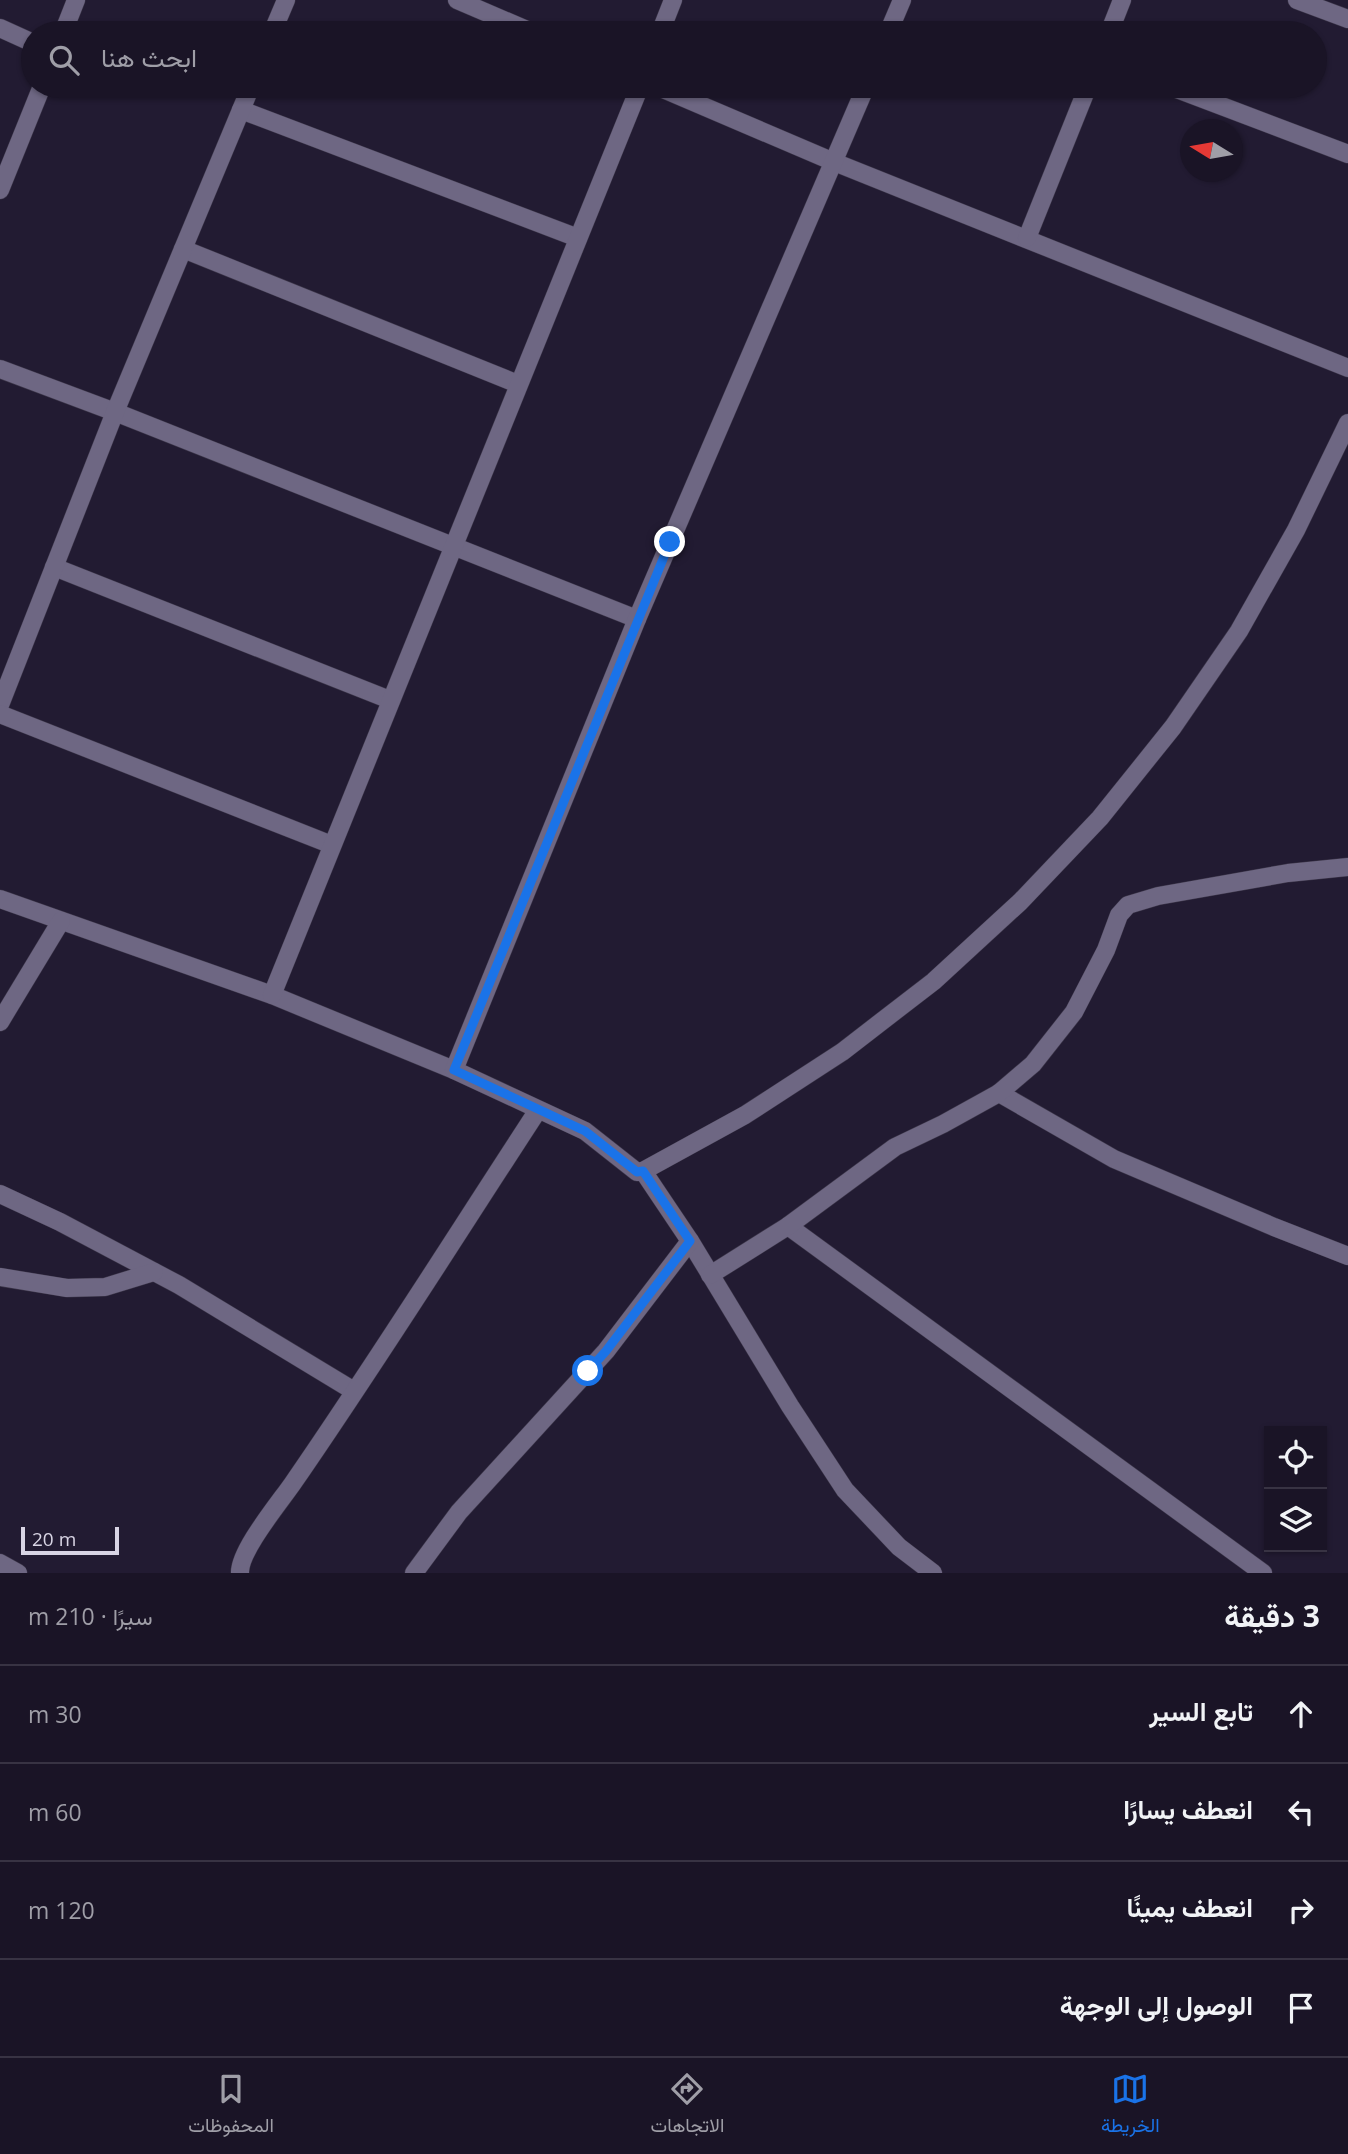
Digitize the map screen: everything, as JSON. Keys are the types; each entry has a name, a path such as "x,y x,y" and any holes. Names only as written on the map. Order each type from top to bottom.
{"street":[{"path":"68,21 76,0"},
{"path":"277,21 286,0"},
{"path":"457,0 506,21"},
{"path":"665,21 673,0"},
{"path":"893,21 902,0"},
{"path":"1114,21 1122,0"},
{"path":"1297,0 1348,19"},
{"path":"0,28 21,38"},
{"path":"0,190 37,98"},
{"path":"0,705 115,412 246,98"},
{"path":"272,995 635,98"},
{"path":"684,98 834,162 1348,368"},
{"path":"454,1070 637,619 861,98"},
{"path":"1027,239 1083,98"},
{"path":"1201,98 1348,154"},
{"path":"241,110 578,238"},
{"path":"183,249 518,384"},
{"path":"0,369 637,619"},
{"path":"0,899 272,995 454,1070 585,1131 637,1172 643,1171 745,1115 842,1052 934,981 1029,893 1100,818 1173,727 1238,631 1296,530 1347,420"},
{"path":"54,567 390,700"},
{"path":"0,714 332,845"},
{"path":"710,1275 788,1226 895,1147 999,1093 1033,1064 1074,1013 1106,950 1119,915 1128,905 1158,896 1288,873 1348,867"},
{"path":"0,1022 61,920"},
{"path":"999,1093 1114,1160 1348,1256"},
{"path":"240,1573 251,1544 538,1110"},
{"path":"643,1171 690,1241 790,1406 845,1490 899,1547 933,1573"},
{"path":"0,1194 60,1222 154,1272 354,1391"},
{"path":"788,1226 1263,1573"},
{"path":"414,1573 459,1512 606,1351 690,1241"},
{"path":"2,1282 67,1289 105,1287 154,1272"},
{"path":"0,1563 18,1573"}],"route":[{"path":"588,1371 690,1241 643,1171 637,1172 585,1131 454,1070 670,542"}]}
